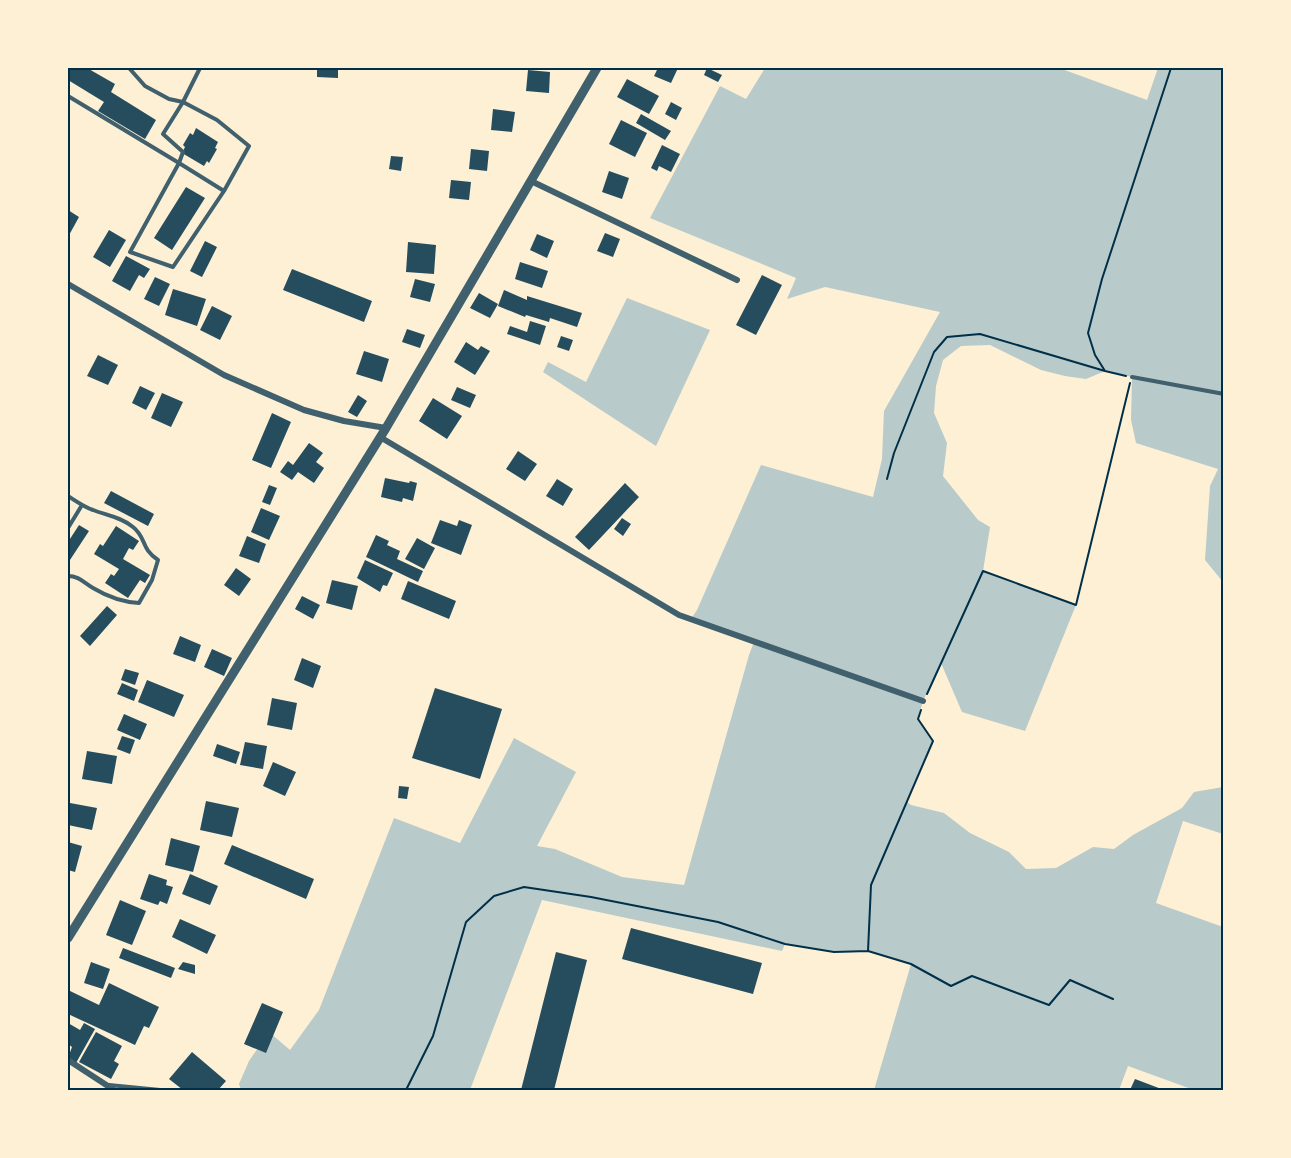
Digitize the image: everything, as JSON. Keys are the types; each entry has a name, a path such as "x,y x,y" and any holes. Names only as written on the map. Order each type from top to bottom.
{"street":[{"path":"68,938 383,433 597,68"},
{"path":"531,181 737,280"},
{"path":"68,284 224,375 304,410 383,433 679,615 923,701"},
{"path":"68,1060 114,1090"}],"lane":[{"path":"129,68 145,86 169,99 183,102 217,120 249,146 224,190 173,267 129,252 183,152 163,134 183,102 200,68"},
{"path":"68,96 224,190"},
{"path":"1132,377 1224,394"},
{"path":"68,496 82,505 130,524 139,532 147,553 158,560 152,580 139,603 122,602 92,588 76,576 68,576"},
{"path":"68,528 82,505"},
{"path":"108,1085 160,1090"}],"path":[{"path":"1105,371 1095,356 1088,333 1102,279 1172,68"},
{"path":"868,951 871,885 933,741 918,719 923,701 982,571 1076,605 1132,377 980,334 947,337 934,352 897,445 887,479"},
{"path":"406,1090 433,1036 466,922 494,896 524,887 591,897 718,922 785,944 834,952 868,951 911,964 951,986 972,976 1049,1005 1070,980 1113,999"}],"shaded area":[{"path":"765,68 1059,68 1147,100 1158,68 1223,68 1223,582 1205,560 1210,486 1218,469 1136,443 1131,420 1132,377 1105,371 1086,379 1065,376 1041,370 990,345 961,346 943,360 936,386 934,413 947,443 943,476 978,520 990,527 983,571 1076,605 1025,731 962,712 941,663 923,701 918,718 933,741 907,802 944,813 970,833 1009,852 1026,869 1056,868 1093,847 1114,849 1133,835 1182,808 1194,792 1223,787 1223,834 1183,821 1156,903 1223,927 1223,1090 1194,1090 1128,1066 1119,1090 874,1090 911,964 868,951 834,952 785,944 782,951 542,900 470,1090 241,1090 239,1084 249,1061 269,1032 290,1050 319,1010 394,818 460,843 514,738 576,772 537,846 555,849 622,877 684,885 754,642 691,619 761,465 873,497 882,459 884,411 940,312 825,287 787,299 796,278 650,218 720,86 746,99"},
{"path":"627,298 710,330 656,446 543,372 548,362 586,382"}],"building":[{"path":"68,68 87,68 115,84 111,92 156,120 145,139 98,111 104,102 68,80"},
{"path":"317,68 338,68 338,78 317,77"},
{"path":"658,68 678,68 671,83 654,76"},
{"path":"707,68 722,75 718,82 704,75"},
{"path":"528,70 550,72 549,93 526,91"},
{"path":"627,79 659,96 649,114 617,97"},
{"path":"671,102 682,108 676,120 665,114"},
{"path":"493,109 515,112 512,132 491,130"},
{"path":"641,114 671,131 665,140 636,123"},
{"path":"621,120 647,133 635,157 609,144"},
{"path":"196,128 218,142 215,148 217,149 209,163 207,161 204,166 182,153 185,147 183,145 190,133 193,135"},
{"path":"662,145 680,154 671,172 659,166 657,171 651,168"},
{"path":"471,149 489,151 487,171 469,169"},
{"path":"391,156 403,157 401,171 389,169"},
{"path":"609,171 629,178 622,199 602,192"},
{"path":"451,180 471,182 469,200 449,198"},
{"path":"186,187 205,198 172,250 154,238"},
{"path":"68,210 79,217 68,237"},
{"path":"109,230 126,240 110,267 93,257"},
{"path":"605,233 620,239 613,257 597,251"},
{"path":"537,234 554,241 547,258 530,250"},
{"path":"205,241 217,247 202,277 190,271"},
{"path":"408,242 436,245 434,274 406,272"},
{"path":"126,256 150,269 144,278 139,275 130,291 112,281"},
{"path":"520,262 548,271 542,288 515,279"},
{"path":"292,269 372,301 364,322 283,290"},
{"path":"762,275 782,285 756,335 736,325"},
{"path":"155,277 170,284 159,306 144,299"},
{"path":"415,279 435,284 430,302 410,297"},
{"path":"173,289 206,299 197,326 165,315"},
{"path":"504,290 527,300 527,296 582,313 577,327 550,318 549,322 526,315 525,317 498,306"},
{"path":"479,293 498,304 490,318 470,308"},
{"path":"212,306 232,316 220,340 200,330"},
{"path":"530,321 546,326 540,345 507,334 510,326 527,332"},
{"path":"407,329 425,335 420,348 402,342"},
{"path":"561,336 573,340 569,351 557,347"},
{"path":"466,342 478,350 481,346 490,351 475,375 454,362"},
{"path":"364,351 389,359 382,382 356,374"},
{"path":"98,355 118,365 108,385 87,376"},
{"path":"140,386 155,393 146,410 132,403"},
{"path":"457,387 476,395 470,408 451,400"},
{"path":"162,393 183,402 171,427 151,418"},
{"path":"358,395 367,401 357,417 348,412"},
{"path":"433,398 462,416 447,439 419,421"},
{"path":"272,413 291,422 271,468 252,460"},
{"path":"309,443 323,453 316,462 324,468 314,483 298,472 292,480 280,472 288,461 293,465"},
{"path":"518,451 537,464 525,481 506,469"},
{"path":"385,478 417,483 413,501 403,498 402,502 381,497"},
{"path":"557,479 573,489 563,506 546,496"},
{"path":"625,483 639,497 589,550 575,537"},
{"path":"269,485 277,488 270,505 262,502"},
{"path":"111,491 154,514 148,526 104,503"},
{"path":"261,508 280,516 269,540 251,532"},
{"path":"622,518 631,524 623,536 614,529"},
{"path":"440,520 457,526 459,520 472,525 461,555 431,543"},
{"path":"79,525 89,531 68,563 68,542"},
{"path":"116,526 139,541 133,550 129,548 123,559 150,575 145,583 140,580 128,598 105,583 111,574 114,576 119,569 94,554 100,544 103,546"},
{"path":"376,535 389,541 387,545 400,551 397,559 423,571 418,582 366,557"},
{"path":"247,536 266,544 259,563 239,556"},
{"path":"417,538 435,548 424,569 405,559"},
{"path":"365,560 393,573 387,586 383,585 380,592 357,578"},
{"path":"236,568 251,579 239,596 224,585"},
{"path":"332,580 358,586 352,610 326,603"},
{"path":"408,581 456,601 449,619 401,599"},
{"path":"302,596 320,605 313,619 295,609"},
{"path":"107,606 117,615 90,646 80,636"},
{"path":"180,636 201,645 195,662 173,654"},
{"path":"212,649 232,658 224,676 204,667"},
{"path":"302,658 321,666 313,688 294,680"},
{"path":"125,669 139,673 135,685 121,680"},
{"path":"147,680 184,695 174,717 138,702"},
{"path":"122,683 138,690 134,701 117,694"},
{"path":"435,688 502,709 480,779 412,758"},
{"path":"272,698 297,703 292,730 267,725"},
{"path":"124,714 147,724 140,740 117,730"},
{"path":"122,736 135,740 130,754 117,749"},
{"path":"245,742 267,746 263,769 240,765"},
{"path":"217,744 240,752 236,764 213,756"},
{"path":"87,751 117,756 112,784 82,779"},
{"path":"273,762 296,772 285,796 263,786"},
{"path":"399,786 409,787 407,799 398,798"},
{"path":"206,801 239,808 232,837 200,830"},
{"path":"70,803 97,808 92,830 68,825"},
{"path":"171,838 200,846 193,872 165,865"},
{"path":"68,842 82,846 75,872 68,870"},
{"path":"232,845 314,879 306,899 224,864"},
{"path":"149,874 167,880 166,885 173,887 167,904 160,901 158,905 140,899"},
{"path":"190,874 218,886 210,905 182,894"},
{"path":"120,900 146,911 132,945 106,935"},
{"path":"180,919 216,935 207,954 172,937"},
{"path":"631,928 762,963 753,994 622,959"},
{"path":"123,948 175,968 171,978 119,958"},
{"path":"556,952 587,960 554,1090 521,1090"},
{"path":"91,962 110,969 103,989 84,983"},
{"path":"183,962 195,965 195,974 178,969"},
{"path":"109,983 159,1007 149,1028 144,1026 135,1045 68,1014 68,990 99,1005"},
{"path":"262,1003 283,1012 266,1053 244,1044"},
{"path":"68,1023 80,1030 84,1023 95,1029 76,1063 68,1058 72,1047 68,1044"},
{"path":"96,1032 122,1046 114,1061 119,1064 111,1079 79,1062"},
{"path":"192,1052 226,1081 218,1090 183,1090 169,1079"},
{"path":"1135,1079 1164,1090 1130,1090"}]}
